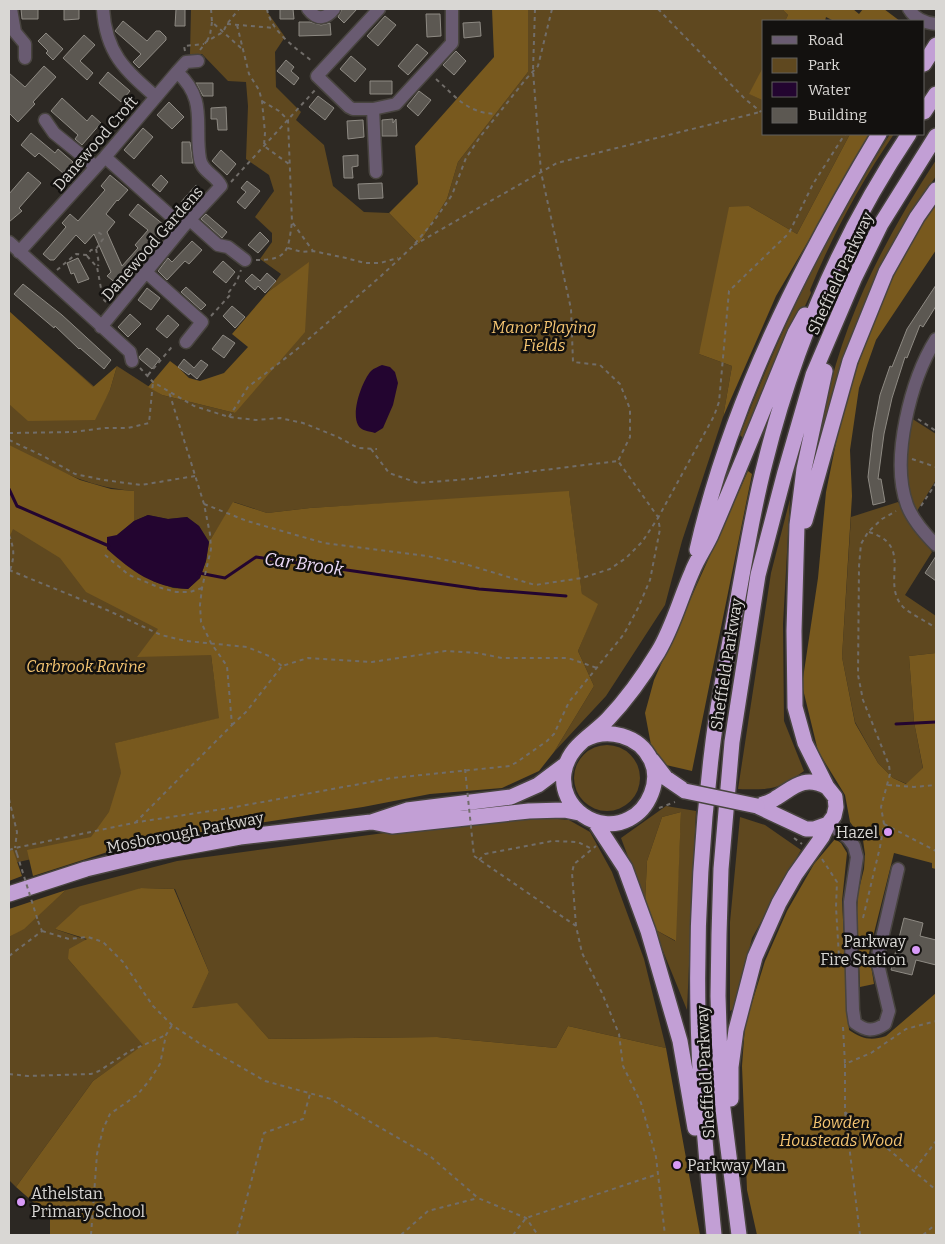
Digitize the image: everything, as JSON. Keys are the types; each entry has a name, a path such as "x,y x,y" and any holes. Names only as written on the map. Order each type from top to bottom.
{"highway":[{"path":"925,62 936,45"},
{"path":"925,110 936,94"},
{"path":"651,758 654,782 650,796 645,806 631,818 613,824 595,822 580,813 573,806 565,791 566,764 569,756 584,740 608,720 628,696 658,652 674,621 692,571 707,505 726,448 759,366 794,286 840,198 878,135"},
{"name":"Sheffield Parkway","path":"713,1235 701,1096 698,1012 702,865 712,748 756,502 766,460 795,362 818,301 839,256 862,211 908,135"},
{"name":"Sheffield Parkway","path":"739,1235 724,1125 719,1059 718,1006 721,869 732,742 758,574 813,375 854,279 881,224 936,136"},
{"path":"797,559 850,361 886,272 917,217 936,190"},
{"path":"692,571 710,536 795,332 839,256"},
{"path":"739,1235 730,1081 736,1030 748,980 763,936 778,903 834,816 836,806 835,797 827,787 805,742 795,707 794,631 797,525 804,470 822,380 854,279"},
{"path":"584,740 600,734 626,737 638,744 666,778 685,792"},
{"name":"Mosborough Parkway","path":"9,894 86,869 153,853 240,837 371,822 407,810 511,797 538,785 566,764"},
{"path":"757,806 775,799 799,783 813,783 827,787"},
{"path":"650,796 661,791 685,792 757,806 806,829 814,829 828,823"},
{"name":"Mosborough Parkway","path":"371,822 392,826 529,811 564,810 580,813"},
{"path":"595,822 619,858 628,877 648,931 677,1027 713,1235"}],"street":[{"path":"11,9 14,32 25,44 25,58"},
{"path":"103,9 104,24 110,45 121,65 156,97"},
{"path":"308,9 312,15 320,17 328,16 334,9"},
{"path":"379,9 321,76 349,107 354,109 373,109 396,104 452,42 452,9"},
{"path":"909,9 921,20"},
{"name":"Danewood Croft","path":"19,252 105,157 186,62 194,61"},
{"name":"Danewood Gardens","path":"101,327 221,186 203,167 200,159 199,116 196,103 189,86 177,72"},
{"path":"373,109 376,172"},
{"path":"45,120 54,133 96,167"},
{"path":"105,157 187,224 218,245 228,247 245,260"},
{"path":"9,242 130,352 132,362"},
{"path":"147,273 202,322 186,342"},
{"path":"936,339 927,354 912,392 903,436 901,480 907,505 924,532 936,545"},
{"path":"828,823 848,838 854,846 857,857 850,902 852,1010 855,1023 864,1030 876,1030 885,1024 888,1011 877,960 898,868"}],"path":[{"path":"194,61 210,35 212,9"},
{"path":"206,42 223,32 239,9"},
{"path":"221,186 228,186 288,120 321,76 275,28 267,9"},
{"path":"535,9 533,72 541,172 570,309 574,362 600,365 620,384 630,409 630,436 618,461"},
{"path":"229,417 248,386 296,350 400,258 434,221 452,195 466,158 480,136 538,66 552,9"},
{"path":"658,9 745,99 762,111"},
{"path":"212,22 242,49"},
{"path":"227,24 275,28"},
{"path":"237,25 249,74 259,90 262,100 265,133 264,146"},
{"path":"427,70 460,101 473,110 498,114"},
{"path":"202,322 207,321 231,294 228,292 237,281 245,260 278,258 288,248 292,222 288,120 279,111 262,100"},
{"path":"412,247 557,163 762,112"},
{"path":"204,504 247,521 324,543 427,556 465,564 535,585 582,578 610,569 626,558 642,542 658,518 714,416 719,402 729,291 789,233 813,184 844,135"},
{"path":"264,146 289,164"},
{"path":"292,222 313,251"},
{"path":"87,255 91,250 96,249 103,239 96,230"},
{"path":"288,248 302,252 313,251 365,263 380,263 400,258"},
{"path":"96,249 102,299 116,310"},
{"path":"48,279 76,254 87,255 97,267"},
{"path":"148,375 171,348 186,342"},
{"path":"132,362 148,375 153,382 194,406 229,417 256,420 280,418 303,423 338,437 358,448 377,449"},
{"path":"9,433 74,432 105,428 128,428 149,423 153,382"},
{"path":"168,392 204,504 210,534 211,549 200,605 202,622 211,643 227,666 232,725"},
{"path":"908,412 936,432"},
{"path":"9,440 75,474 104,480 141,485 195,476"},
{"path":"371,449 389,473 418,483 469,480 618,461"},
{"path":"902,457 936,467"},
{"path":"9,848 135,823 230,808 392,778 465,769 510,766 547,741 554,734 569,702 624,634 650,580 660,529 658,518 618,461"},
{"path":"914,518 936,483"},
{"path":"861,926 880,847 884,824 881,807 890,774 889,765 863,700 858,675 861,544 868,532 882,519 907,505"},
{"path":"868,532 882,536 890,544 895,562 894,588 903,607 936,628"},
{"path":"9,535 13,546 14,559 9,571 107,610 160,635 186,641 247,647 269,656 282,666"},
{"path":"105,555 129,575 158,587 176,592 190,592 202,588"},
{"path":"135,823 246,712 282,666 308,658 372,662 445,651 477,653 502,658 568,658 597,668"},
{"path":"465,769 474,856 576,926 582,953 602,993 619,1034 623,1066 641,1103 656,1157 665,1235"},
{"path":"888,785 914,787 936,785"},
{"path":"9,799 17,832 15,848 42,932"},
{"path":"884,824 936,851"},
{"path":"479,860 485,854 552,841 578,842 592,849"},
{"path":"811,852 824,860 837,882 836,907 839,965"},
{"path":"9,956 42,932"},
{"path":"42,932 69,939 88,937 103,942 122,962 153,1006 172,1025 264,1081 331,1099 431,1157 478,1198 526,1218 538,1235"},
{"path":"845,1064 871,1053 906,1029 936,1021"},
{"path":"843,1024 845,1112 860,1235"},
{"path":"91,1235 98,1154 103,1129 110,1114 137,1095 149,1081 160,1064 166,1035 172,1025"},
{"path":"9,1074 28,1076 90,1074 130,1051 166,1035"},
{"path":"237,1235 264,1133 302,1119 310,1093"},
{"path":"845,1112 936,1190"},
{"path":"915,1169 936,1141"},
{"path":"513,1235 526,1218 658,1174"},
{"path":"401,1235 428,1211 478,1198"},
{"path":"923,1235 936,1224"}],"green space":[{"name":"Manor Playing Fields","path":"191,9 268,9 268,13 285,37 275,52 276,87 301,112 296,120 324,145 333,186 364,212 389,213 419,244 447,199 458,162 528,72 528,9 782,9 788,15 786,20 762,20 762,69 750,94 762,100 762,135 849,135 797,234 749,206 699,354 732,366 723,417 682,541 665,605 606,696 554,752 594,686 578,651 597,604 582,595 569,492 310,508 267,513 234,502 209,542 199,526 187,517 168,519 148,515 134,521 134,491 92,483 52,467 211,655 215,685 225,717 116,743 122,777 106,843 9,864 9,312 106,397 117,366 162,395 235,413 309,263 268,292 281,274 260,259 272,242 272,233 255,217 274,191 269,175 246,159 248,106 246,82 228,81 202,54 190,54"},
{"path":"492,9 528,9 528,72 458,162 447,199 419,244 389,213 418,184 415,146 494,57"},
{"path":"782,9 853,9 859,14 863,9 884,9 899,20 832,20 826,17 825,20 786,20 788,15"},
{"path":"762,69 762,100 749,94"},
{"path":"849,135 870,135 776,296 723,417 732,366 699,354 729,207 749,206 797,234"},
{"path":"889,135 893,135 859,190 828,250 810,290 811,293 744,439 740,435 766,369 826,242"},
{"path":"936,160 936,176 903,226 872,288 822,440 819,440 820,426 834,370 856,307 901,217"},
{"path":"936,203 936,250 876,340 859,388 850,450 852,496 842,657 855,723 878,763 893,778 906,784 923,768 914,722 909,656 936,653 936,869 932,868 932,863 894,853 869,953 874,984 860,987 857,912 858,893 864,869 865,854 863,840 850,822 845,795 818,751 802,685 818,578 826,492 851,383 899,263"},
{"path":"309,262 305,332 235,413 162,395 148,387 170,361 189,378 200,381 224,373 248,347 232,334 268,292"},
{"path":"9,311 93,387 117,366 110,390 95,420 28,421 9,404"},
{"path":"911,418 936,434 936,480 917,511 905,483 906,450"},
{"path":"9,445 80,480 111,489 134,491 134,521 117,535 153,581 173,588 188,589 200,578 206,561 209,542 233,502 267,513 310,508 569,491 582,594 598,604 578,651 594,686 554,752 539,771 502,788 430,794 363,807 201,832 123,847 33,876 27,850 91,837 109,812 121,773 115,743 219,718 211,655 137,657 158,629 86,592 60,558 13,529 9,538"},
{"path":"748,471 752,474 692,771 666,765 651,745 645,713 654,680"},
{"path":"790,499 783,624 784,721 804,771 773,788 738,789 771,573"},
{"path":"898,502 932,552 905,595 936,616 936,653 909,656 914,722 923,769 907,784 893,778 878,763 855,722 842,657 851,517"},
{"path":"607,745 620,748 630,755 637,765 640,778 637,791 630,801 620,808 607,811 594,808 584,801 577,791 574,778 577,765 584,755 594,748"},
{"path":"666,806 696,811 687,1010 654,929 675,941 681,812 662,817 647,861 645,902 621,838"},
{"path":"681,812 676,941 654,929 645,902 647,861 662,817"},
{"path":"525,816 569,820 590,832 612,872 644,959 666,1048 568,1026 556,1048 437,1037 269,1039 237,1004 191,1008 209,972 175,889 141,888 55,929 87,940 68,959 144,1045 93,1081 16,1187 9,1180 9,937 24,928 66,890 177,861 451,824"},
{"path":"740,817 765,825 801,850 752,938 735,1008 730,1011 730,922"},
{"name":"Bowden Housteads Wood","path":"835,839 841,843 847,853 842,901 849,1030 867,1038 886,1036 936,993 936,1235 757,1235 747,1190 742,1066 745,1025 765,961 787,911 814,864"},
{"path":"13,850 22,876 9,881 9,851"},
{"path":"141,888 174,889 209,972 192,1008 237,1003 269,1039 437,1037 556,1048 568,1026 666,1048 700,1235 50,1235 50,1217 16,1187 93,1081 143,1045 68,959 69,949 87,939 55,929 80,906"},
{"path":"66,890 24,929 9,937 9,909"}],"water":[{"path":"382,365 390,367 395,372 398,383 393,405 383,428 375,433 359,427 356,412 361,389 368,376 372,370"},
{"path":"148,515 168,519 187,517 199,526 209,542 206,561 200,578 188,589 154,582 126,565 107,549 107,537 117,535 134,521"}],"building":[{"path":"21,9 38,9 38,19 22,19"},
{"path":"64,9 79,9 79,19 64,20"},
{"path":"176,9 185,9 185,26 175,26"},
{"path":"280,9 293,9 294,19 280,19"},
{"path":"342,9 357,9 344,23 338,17"},
{"path":"426,14 440,14 441,36 427,37"},
{"path":"385,16 396,25 378,46 367,36"},
{"path":"123,21 147,41 156,31 160,31 166,37 166,40 139,68 133,62 141,54 115,31"},
{"path":"299,22 321,25 330,23 331,35 299,36"},
{"path":"480,22 481,36 464,38 463,23"},
{"path":"46,33 63,49 53,60 46,53 48,51 38,41"},
{"path":"84,35 95,45 80,61 93,73 87,80 63,58"},
{"path":"417,44 428,53 408,75 398,66"},
{"path":"456,51 466,61 454,75 443,65"},
{"path":"351,56 366,69 355,82 340,69"},
{"path":"286,60 294,67 291,71 299,78 294,85 277,71"},
{"path":"44,66 56,77 18,122 9,113 9,73 25,87"},
{"path":"108,72 130,91 121,102 99,83"},
{"path":"370,81 392,81 392,94 370,94"},
{"path":"196,83 213,83 213,96 203,96"},
{"path":"419,91 431,100 418,116 407,106"},
{"path":"318,96 334,108 325,120 309,107"},
{"path":"62,98 87,121 92,115 101,123 82,145 75,139 78,135 51,111"},
{"path":"169,102 184,117 172,129 157,115"},
{"path":"226,107 227,130 218,130 217,119 211,119 211,108"},
{"path":"393,119 393,123 396,119 397,136 382,136 382,120"},
{"path":"363,120 364,137 348,139 347,121"},
{"path":"143,128 153,137 134,159 124,150"},
{"path":"31,133 55,153 58,149 73,162 63,173 39,153 35,157 21,145"},
{"path":"182,142 190,142 193,163 182,163"},
{"path":"221,150 236,164 227,175 212,161"},
{"path":"358,155 358,166 352,167 353,178 344,178 343,156"},
{"path":"28,172 41,183 19,208 22,211 9,222 9,194"},
{"path":"110,175 128,190 106,214 115,222 107,232 122,266 138,248 135,245 148,230 129,215 138,204 169,229 117,284 107,276 111,272 94,234 85,244 76,235 54,260 50,260 43,254 66,227 62,223 70,214 78,221 105,190 101,186"},
{"path":"161,175 168,182 160,192 152,185"},
{"path":"247,181 260,191 245,209 237,202 246,192 241,188"},
{"path":"382,183 383,198 359,199 358,184"},
{"path":"196,185 204,192 189,209 181,202"},
{"path":"206,214 227,232 222,238 201,219"},
{"path":"260,232 269,241 258,253 248,245"},
{"path":"192,241 202,250 189,264 185,261 167,280 158,271 168,258 172,262"},
{"path":"78,258 89,279 78,283 74,273 71,274 67,263"},
{"path":"223,261 235,272 226,283 213,272"},
{"path":"267,273 276,281 265,293 258,286 255,290 245,281 252,274 260,281"},
{"path":"23,284 62,315 111,360 104,369 55,326 54,328 14,294"},
{"path":"936,285 936,306 923,327 920,325 907,358 905,357 892,398 884,434 878,479 881,479 885,502 873,505 868,477 873,432 880,395 890,366 892,367 907,329"},
{"path":"186,287 206,305 201,310 181,292"},
{"path":"147,288 160,298 151,310 138,300"},
{"path":"232,306 245,317 235,328 223,316"},
{"path":"130,314 141,324 128,337 118,327"},
{"path":"168,315 179,325 167,338 156,329"},
{"path":"223,335 235,343 224,358 212,349"},
{"path":"147,348 160,359 152,369 139,357"},
{"path":"184,359 194,368 201,360 208,365 197,379 178,367"},
{"path":"936,556 936,581 925,573"},
{"name":"Parkway Fire Station","path":"904,918 923,923 920,936 936,940 936,965 916,960 912,975 891,970"}],"waterway":[{"name":"Car Brook","path":"9,489 17,506 109,546"},
{"name":"Car Brook","path":"199,573 225,578 256,557 479,589 566,596"},
{"name":"Car Brook","path":"896,724 936,722"}],"place":[{"name":"Hazel","path":"888,832"},
{"name":"Parkway Fire Station","path":"916,950"},
{"name":"Parkway Man","path":"677,1165"},
{"name":"Athelstan Primary School","path":"21,1202"}],"park label":[{"name":"Carbrook Ravine","path":"86,666"}]}
